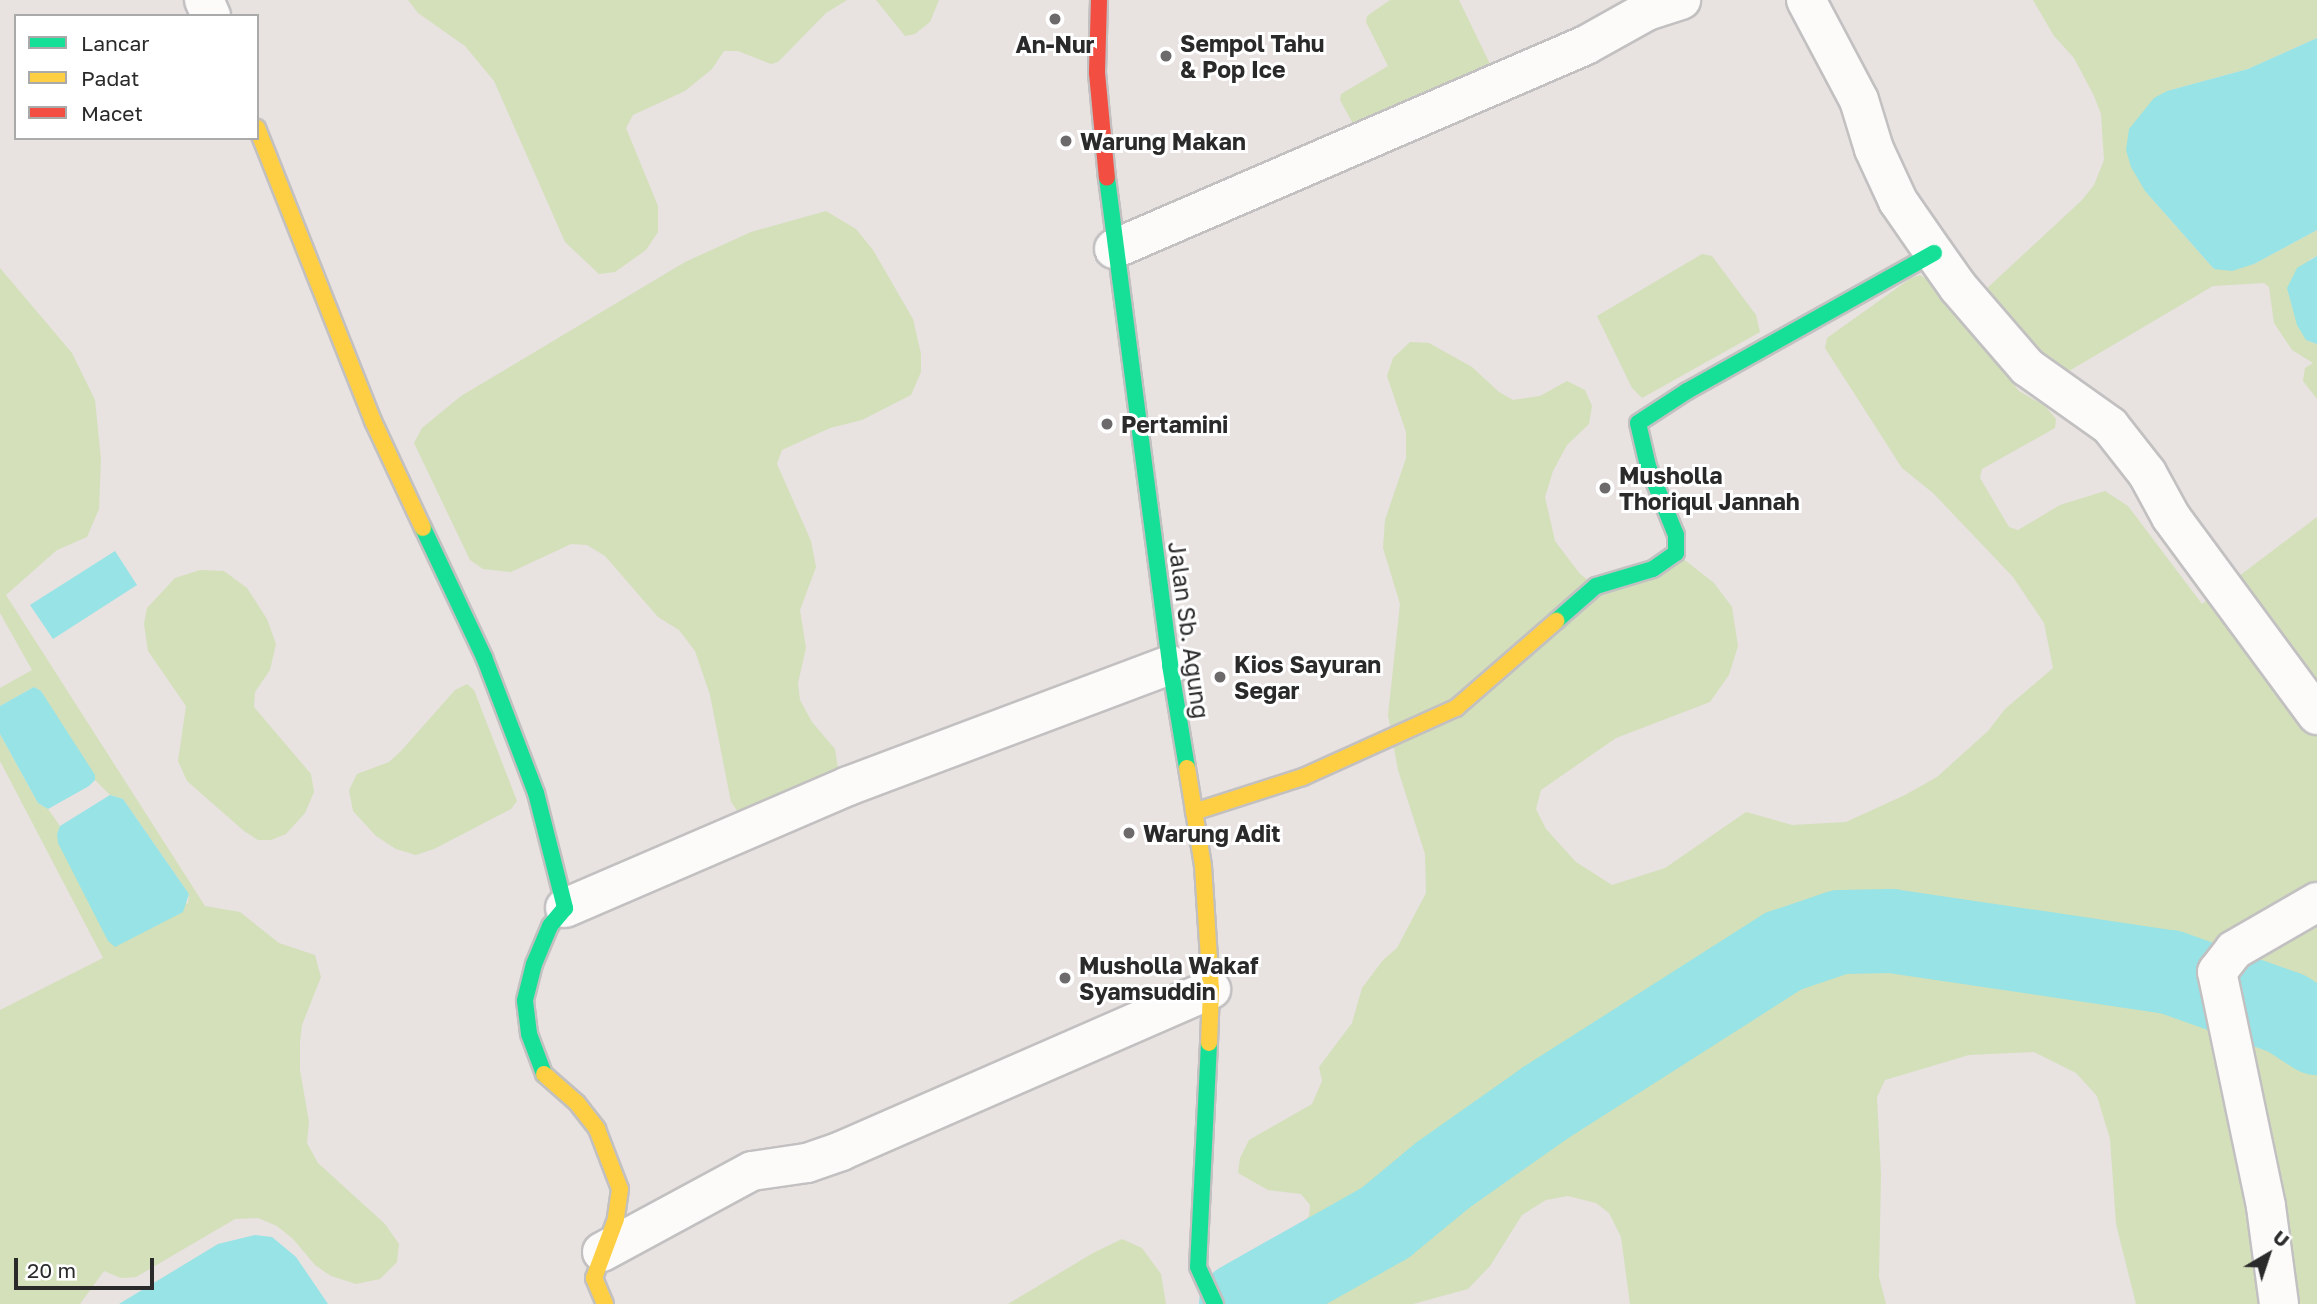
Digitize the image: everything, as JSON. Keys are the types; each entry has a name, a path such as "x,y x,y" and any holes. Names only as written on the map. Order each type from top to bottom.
{"street":[{"path":"1114,249 1586,45 1647,11 1681,0"},
{"path":"1806,0 1859,100 1874,149 1898,201 1958,287 2036,374 2081,402 2110,426 2147,473 2171,517 2317,715"},
{"name":"Jalan Sb. Agung","path":"1106,3 1097,73 1114,249 1170,665 1203,866 1211,989 1208,1119 1198,1267 1215,1304"},
{"path":"259,133 373,421 484,657 536,793 565,908"},
{"path":"1194,812 1303,777 1456,708 1596,586 1653,569 1676,553 1676,535 1648,466 1638,433 1638,423 1687,391 1934,253"},
{"path":"605,1304 594,1278 616,1219 620,1189 597,1129 577,1103 545,1076 529,1034 525,1001 534,964 550,926 565,908 848,786 1170,665"},
{"path":"2279,1304 2266,1206 2217,972 2234,950 2317,902"},
{"path":"602,1252 752,1171 807,1163 841,1152 1211,989"}],"green space":[{"path":"408,0 847,0 826,13 778,62 771,64 738,51 724,51 712,69 685,91 633,115 626,128 658,206 658,232 646,250 615,272 599,274 565,242 494,81 465,46 418,13"},
{"path":"876,0 939,0 930,22 915,34 905,36"},
{"path":"1390,0 1459,0 1490,64 1488,70 1361,125 1352,122 1340,100 1341,94 1388,66 1366,22 1367,16"},
{"path":"2033,0 2317,0 2317,38 2248,69 2167,91 2145,191 2214,269 2254,264 2317,230 2317,256 2309,260 2306,340 2317,344 2317,399 2303,381 2305,368 2313,363 2292,350 2274,323 2269,287 2264,283 2213,286 2069,371 2048,369 1984,291 2082,200 2094,185 2104,160 2101,114 2094,96 2074,58 2054,36"},
{"path":"826,211 856,229 873,250 913,319 921,354 921,372 911,395 862,420 830,428 782,450 777,464 811,541 816,567 800,610 806,648 798,683 800,700 812,722 835,749 838,768 832,778 753,814 738,812 731,802 710,695 695,651 679,630 658,617 605,556 587,545 571,544 511,572 483,569 470,560 414,443 422,428 461,396 685,262 751,232"},
{"path":"1702,254 1712,256 1756,315 1760,332 1642,398 1632,388 1597,316"},
{"path":"0,268 72,353 95,400 101,459 99,509 87,537 57,550 6,595 205,906 240,912 279,943 315,955 321,977 302,1025 300,1042 300,1070 309,1122 307,1143 318,1163 385,1224 399,1244 397,1262 380,1279 356,1284 331,1276 315,1265 293,1239 277,1226 258,1218 235,1219 136,1277 121,1278 104,1271 80,1304 0,1304 0,1010 103,958 0,761 0,734 38,803 48,809 60,826 57,834 188,904 189,894 123,799 110,795 95,780 41,691 34,687 0,706 0,688 32,670 0,613"},
{"path":"1920,275 1934,284 2019,391 2045,406 2056,419 2055,428 1982,469 1980,478 2009,527 2018,530 2060,505 2105,491 2128,506 2202,604 2317,517 2317,1304 2136,1304 2116,1224 2110,1139 2097,1096 2076,1073 2034,1052 1969,1055 1885,1080 1877,1097 1881,1175 1879,1277 1886,1304 1630,1304 1621,1237 1609,1213 1596,1203 1568,1196 1546,1200 1522,1215 1490,1266 1468,1289 1413,1304 1251,1304 1242,1291 1249,1273 1297,1230 1309,1216 1310,1205 1301,1194 1268,1190 1238,1173 1240,1158 1249,1140 1312,1104 1322,1081 1319,1067 1352,1023 1362,988 1383,960 1397,948 1426,893 1425,854 1398,770 1388,715 1400,604 1383,548 1385,520 1406,458 1406,432 1387,376 1393,358 1410,342 1429,343 1472,367 1499,392 1513,400 1540,396 1567,381 1585,390 1592,406 1589,424 1567,445 1553,471 1545,497 1555,541 1580,574 1596,586 1676,553 1714,583 1732,607 1738,646 1729,675 1710,702 1616,738 1541,790 1536,809 1546,829 1576,862 1612,885 1665,868 1746,812 1792,825 1846,822 1905,795 1937,777 1988,731 2005,709 2053,668 2044,623 2013,577 1933,493 1902,468 1825,348 1827,338 1911,278"},
{"path":"200,570 224,571 247,588 267,619 276,644 270,670 255,692 254,707 311,774 314,792 305,813 286,834 271,840 258,840 244,831 187,781 178,761 186,706 148,651 144,624 147,608 175,578"},
{"path":"467,684 474,690 517,801 511,809 434,849 416,855 396,849 376,836 353,811 349,790 357,774 389,762 455,690"},
{"path":"1122,1239 1142,1248 1161,1274 1166,1304 1008,1304 1093,1253"}],"water":[{"path":"2317,38 2317,230 2254,264 2232,271 2214,269 2145,191 2131,167 2126,150 2129,129 2154,98 2167,91 2248,69"},
{"path":"2317,256 2317,344 2306,340 2297,325 2287,288 2297,268"},
{"path":"115,551 137,585 53,639 30,605"},
{"path":"34,687 41,691 95,775 95,780 89,786 48,809 38,803 0,734 0,706"},
{"path":"110,795 123,799 189,894 183,912 115,947 108,941 58,843 57,834 60,826"},
{"path":"255,1235 272,1237 296,1257 328,1304 119,1304 218,1244"}],"waterway":[{"path":"1241,1304 1385,1223 1443,1175 1545,1103 1784,951 1840,932 1891,931 2170,972 2286,1013 2317,1033"}],"traffic: fast":[{"path":"1107,178 1170,665 1187,768"},
{"path":"1556,621 1596,586 1653,569 1676,553 1676,535 1648,466 1638,423 1687,391 1934,253"},
{"path":"423,528 484,657 536,793 565,908 550,926 534,964 525,1001 529,1034 544,1074"},
{"path":"1209,1043 1198,1267 1215,1304"}],"traffic: slow":[{"path":"259,133 373,421 423,528"},
{"path":"1194,812 1303,777 1456,708 1556,621"},
{"path":"1187,768 1203,866 1211,989 1209,1043"},
{"path":"544,1074 577,1103 597,1129 620,1189 616,1219 594,1278 605,1304"}],"traffic: jam":[{"path":"1099,0 1097,73 1107,178"}],"place":[{"name":"An-Nur","path":"1055,19"},
{"name":"Sempol Tahu & Pop Ice","path":"1166,56"},
{"name":"Warung Makan","path":"1066,141"},
{"name":"Pertamini","path":"1107,424"},
{"name":"Musholla Thoriqul Jannah","path":"1605,488"},
{"name":"Kios Sayuran Segar","path":"1220,677"},
{"name":"Warung Adit","path":"1129,833"},
{"name":"Musholla Wakaf Syamsuddin","path":"1065,978"}]}
